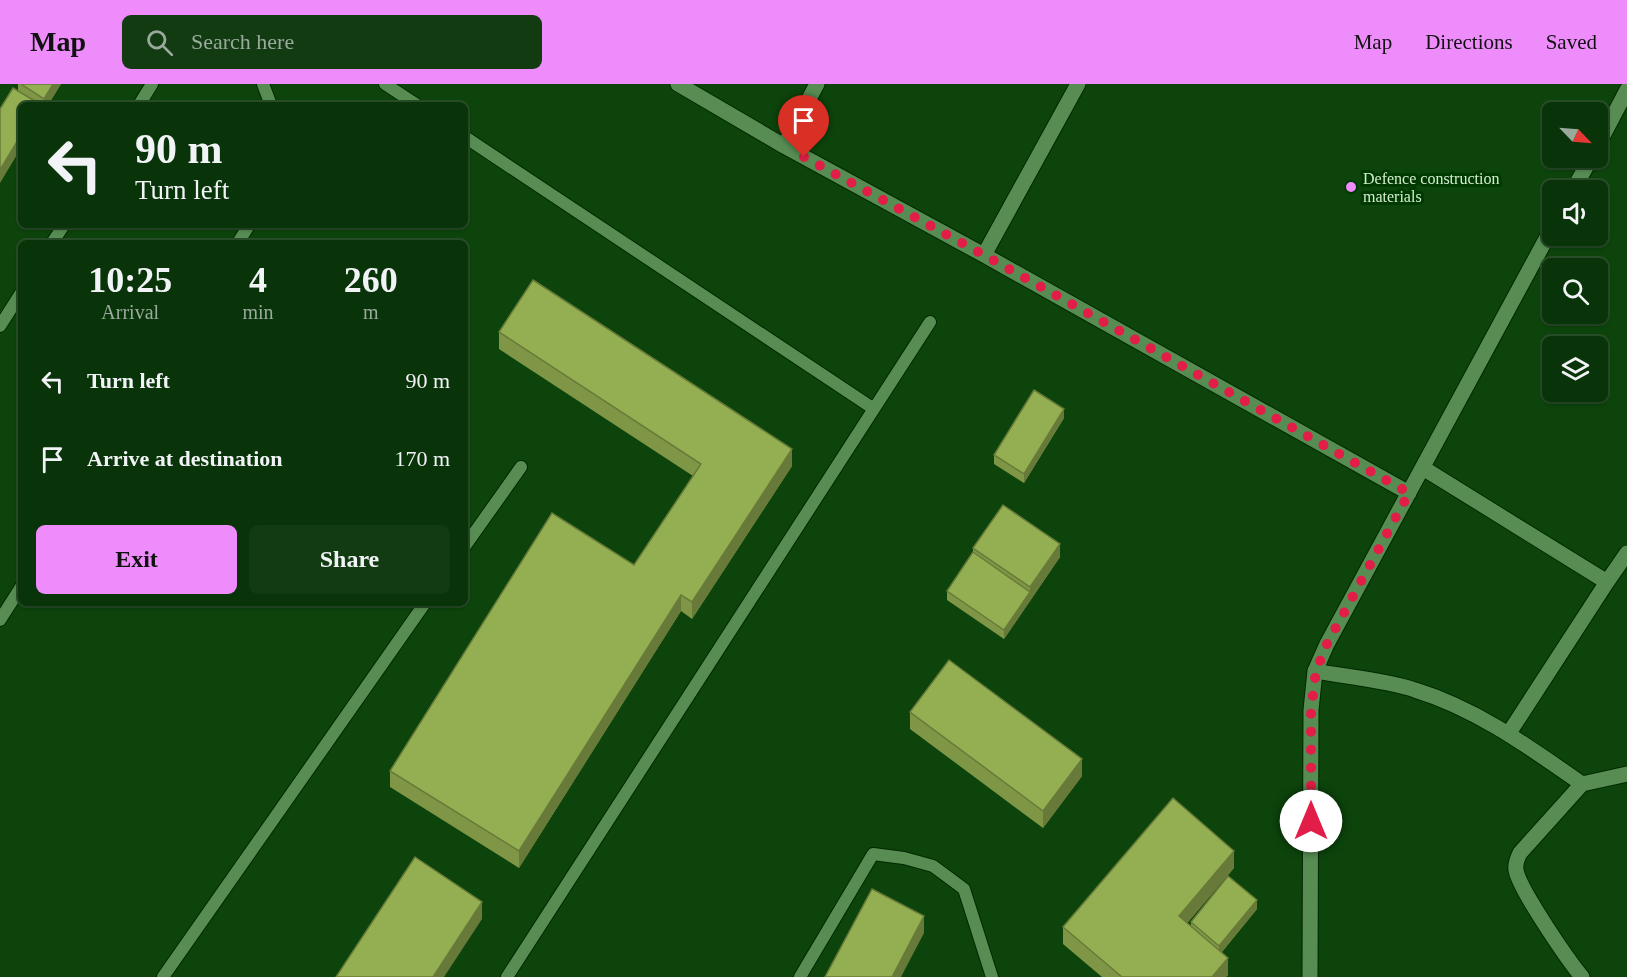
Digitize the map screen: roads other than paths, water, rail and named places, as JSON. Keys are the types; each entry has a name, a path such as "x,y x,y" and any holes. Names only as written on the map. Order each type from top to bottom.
{"street":[{"path":"678,84 784,146 1409,493"},
{"path":"784,146 817,84"},
{"path":"984,255 1078,84"},
{"path":"1608,126 1627,90"},
{"path":"1310,977 1311,710 1316,671 1327,644 1542,246"},
{"path":"1423,468 1607,582"},
{"path":"1509,733 1627,553"},
{"path":"1316,671 1413,689 1448,702 1509,733 1582,784"},
{"path":"1582,977 1571,964 1520,882 1516,862 1520,853 1582,784 1627,774"}],"lane":[{"path":"141,102 152,84"},
{"path":"263,84 270,102"},
{"path":"385,84 412,102"},
{"path":"468,139 874,409"},
{"path":"0,326 18,298"},
{"path":"507,977 930,322"},
{"path":"468,542 520,467"},
{"path":"0,620 18,591"},
{"path":"163,977 423,606"},
{"path":"800,977 873,854 904,858 933,866 964,889 992,977"}],"place":[{"name":"Defence construction materials","path":"1351,187"}]}
